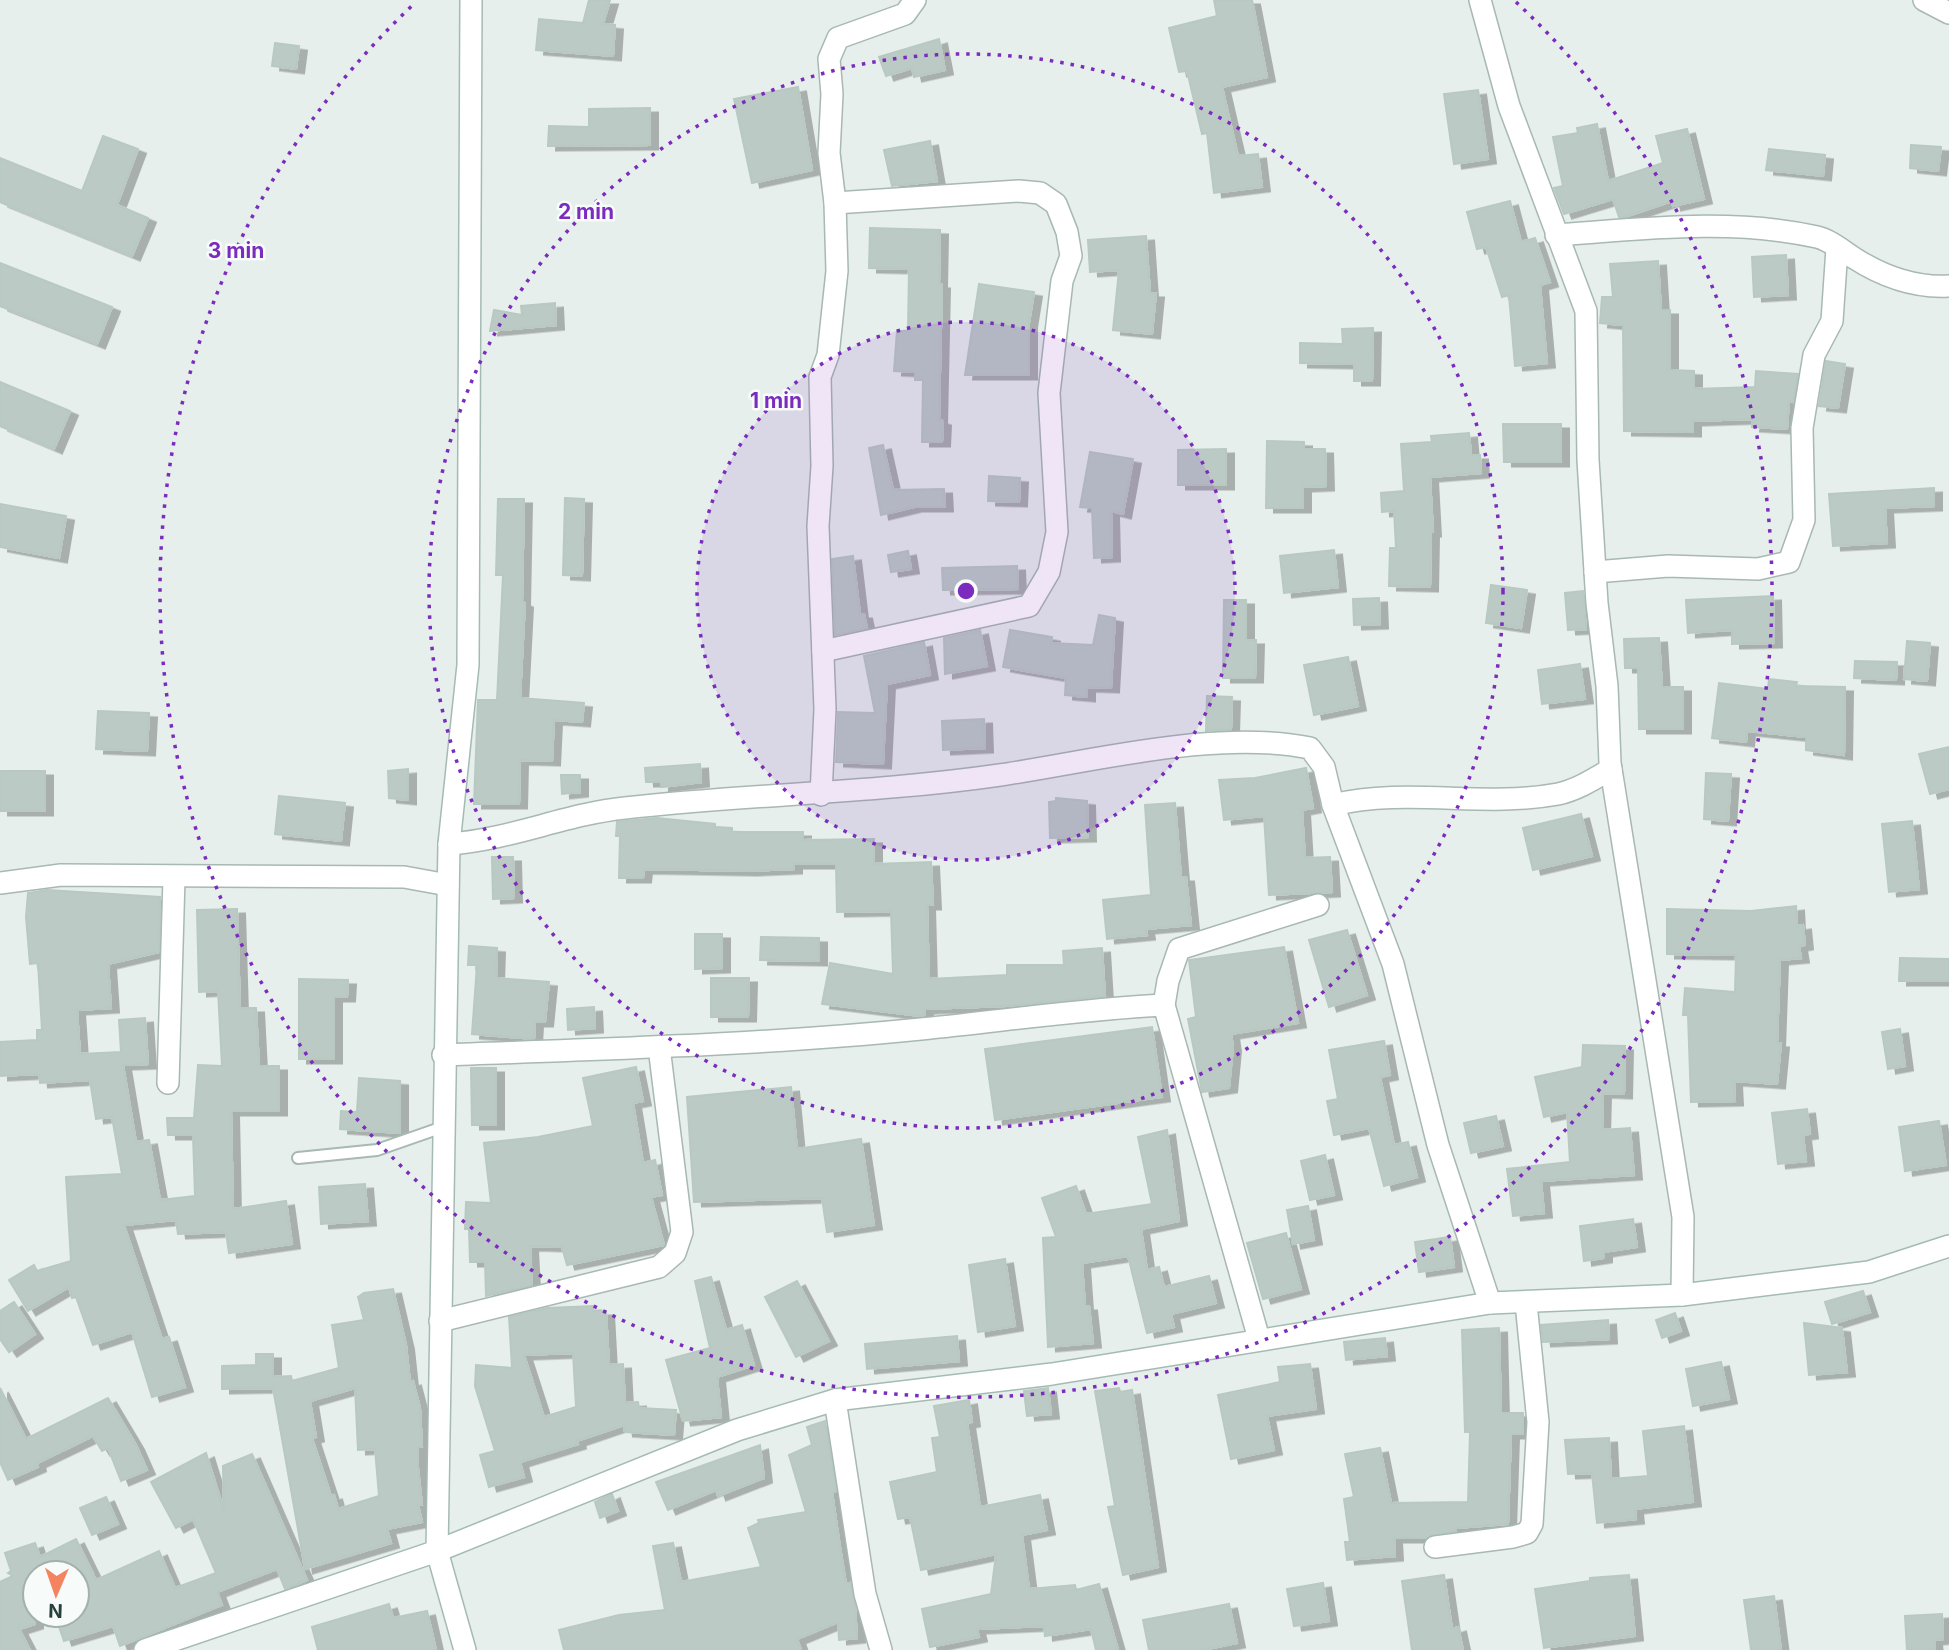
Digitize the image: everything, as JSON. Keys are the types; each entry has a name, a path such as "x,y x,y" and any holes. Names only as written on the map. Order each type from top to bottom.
{"street":[{"path":"465,1650 438,1551 443,1055 449,845 468,664 471,0"},
{"path":"821,795 825,709 818,526 822,466 820,377 828,355 837,271 835,203 829,153 832,94 829,59 838,38 905,14 915,0"},
{"path":"1480,0 1508,106 1586,311 1588,460 1611,769 1683,1217 1682,1295"},
{"path":"1924,0 1949,13"},
{"path":"823,651 1029,607 1049,572 1057,532 1049,393 1062,281 1071,256 1067,232 1056,204 1040,193 835,203"},
{"path":"1556,235 1669,228 1778,230 1821,238 1873,270 1927,287 1949,286"},
{"path":"1595,572 1668,566 1758,569 1789,562 1804,520 1802,428 1814,355 1832,321 1837,248"},
{"path":"449,845 477,842 622,808 821,795 997,776 1157,750 1277,741 1310,748 1324,766 1333,805 1392,964 1438,1145 1490,1303"},
{"path":"1333,805 1361,798 1527,797 1559,794 1584,785 1611,769"},
{"path":"0,883 61,876 404,877 448,885"},
{"path":"168,1083 174,878"},
{"path":"1259,1339 1164,1005 1168,981 1179,949 1318,905"},
{"path":"443,1055 659,1046 920,1029 1104,1008 1164,1005"},
{"path":"440,1321 620,1279 659,1266 675,1253 682,1232 659,1046"},
{"path":"145,1650 438,1551 737,1430 835,1400 1052,1374 1490,1303 1682,1295 1869,1272 1949,1246"},
{"path":"1435,1547 1513,1538 1527,1533 1532,1524 1538,1422 1526,1303"},
{"path":"835,1400 865,1594 881,1650"}],"lane":[{"path":"298,1158 377,1150 443,1127"}],"building":[{"path":"589,0 610,0 603,24 615,25 613,56 536,50 539,19 583,23"},
{"path":"1214,0 1252,0 1267,77 1222,87 1238,156 1258,154 1262,187 1214,193 1207,133 1202,134 1187,71 1179,72 1169,28 1217,16"},
{"path":"939,39 945,70 914,77 912,68 886,76 879,57"},
{"path":"275,43 299,46 296,69 272,66"},
{"path":"798,87 812,170 752,183 734,99"},
{"path":"1478,90 1488,159 1454,164 1444,94"},
{"path":"650,108 650,145 548,146 549,126 589,127 589,109"},
{"path":"1597,124 1608,181 1663,163 1656,136 1687,129 1704,199 1673,206 1672,201 1619,217 1613,199 1564,214 1554,188 1563,186 1553,137 1578,133 1577,128"},
{"path":"103,136 138,149 117,205 148,218 132,256 0,202 0,158 82,191"},
{"path":"930,141 937,181 892,186 884,150"},
{"path":"1911,145 1941,147 1938,171 1910,168"},
{"path":"1769,149 1825,155 1823,176 1766,170"},
{"path":"1510,201 1521,242 1535,238 1550,282 1540,285 1547,363 1515,366 1509,295 1502,297 1486,247 1477,249 1467,212"},
{"path":"870,228 940,230 939,284 942,284 939,420 943,421 942,442 922,442 923,380 915,380 915,372 894,371 897,331 908,331 909,269 869,268"},
{"path":"1146,236 1150,293 1156,293 1152,334 1113,330 1119,270 1090,272 1088,240"},
{"path":"1786,255 1788,295 1754,297 1752,257"},
{"path":"1658,261 1661,310 1670,310 1670,370 1694,371 1694,389 1755,387 1756,371 1798,374 1793,402 1789,401 1787,429 1752,427 1753,419 1693,421 1693,432 1624,431 1623,325 1600,323 1602,297 1613,297 1610,264"},
{"path":"0,263 112,307 97,344 0,306"},
{"path":"979,284 1034,292 1029,323 1029,375 965,375"},
{"path":"555,303 556,325 490,331 494,310 522,315 521,306"},
{"path":"1373,328 1372,381 1354,381 1354,364 1300,363 1300,343 1343,344 1342,329"},
{"path":"1826,361 1845,364 1838,408 1819,406"},
{"path":"0,382 70,411 54,449 0,426"},
{"path":"1503,424 1561,424 1561,462 1504,462"},
{"path":"1469,433 1471,455 1480,455 1481,473 1430,477 1433,532 1430,587 1389,586 1390,548 1396,548 1394,511 1382,512 1381,493 1404,491 1401,444 1432,442 1431,436"},
{"path":"1267,441 1304,442 1304,449 1325,449 1326,486 1303,487 1303,508 1266,508"},
{"path":"883,445 893,490 944,489 945,507 914,507 881,515 869,448"},
{"path":"1226,449 1226,485 1178,485 1178,450"},
{"path":"1090,452 1133,459 1123,514 1111,511 1112,557 1094,558 1092,508 1080,507"},
{"path":"989,476 1020,478 1019,502 988,501"},
{"path":"1934,488 1934,506 1885,508 1887,543 1833,546 1829,494"},
{"path":"565,498 584,499 582,576 563,575"},
{"path":"498,499 524,499 522,602 525,603 520,698 584,703 582,722 554,720 552,761 520,760 519,804 474,804 478,700 497,700 503,575 496,575"},
{"path":"0,504 66,516 59,558 0,547"},
{"path":"1334,550 1338,587 1284,593 1280,556"},
{"path":"908,551 911,569 891,572 888,555"},
{"path":"853,556 860,614 864,614 867,628 835,635 832,559"},
{"path":"1017,566 1018,589 943,590 942,568"},
{"path":"1491,585 1527,590 1521,628 1486,623"},
{"path":"1583,591 1586,629 1568,630 1565,593"},
{"path":"1773,596 1774,643 1732,644 1732,630 1688,633 1686,600"},
{"path":"1379,598 1380,624 1354,625 1353,599"},
{"path":"1224,600 1246,600 1246,640 1256,640 1255,678 1223,678"},
{"path":"1099,615 1115,618 1111,688 1087,687 1087,697 1065,695 1066,678 1003,667 1010,630 1052,637 1051,643 1093,645"},
{"path":"980,630 987,666 945,674 944,638"},
{"path":"1659,638 1662,687 1683,687 1683,729 1639,729 1638,668 1625,668 1624,639"},
{"path":"1907,641 1930,643 1927,681 1904,679"},
{"path":"924,642 930,675 887,684 883,764 836,762 838,712 875,713 864,656"},
{"path":"1348,657 1358,706 1314,715 1304,665"},
{"path":"1855,661 1897,662 1896,680 1854,678"},
{"path":"1580,664 1585,699 1542,704 1538,670"},
{"path":"1769,679 1797,682 1796,686 1845,687 1844,755 1806,750 1806,737 1747,731 1746,742 1712,738 1719,683 1768,689"},
{"path":"1207,696 1232,697 1231,729 1206,731"},
{"path":"98,711 149,713 147,751 96,749"},
{"path":"984,719 985,748 943,750 942,721"},
{"path":"1949,747 1949,789 1930,794 1919,754"},
{"path":"700,764 701,782 661,787 661,782 646,782 645,768"},
{"path":"1306,768 1313,808 1302,810 1305,858 1330,857 1332,892 1269,895 1264,816 1224,820 1219,780 1255,778"},
{"path":"408,769 408,800 389,798 388,771"},
{"path":"0,771 45,771 45,811 0,811"},
{"path":"1706,773 1731,774 1728,821 1704,819"},
{"path":"561,775 580,775 580,792 562,794"},
{"path":"279,796 345,803 341,841 275,834"},
{"path":"1056,798 1087,801 1088,837 1050,838 1049,802 1056,801"},
{"path":"1175,803 1181,877 1186,877 1191,925 1146,929 1147,935 1107,939 1103,900 1151,895 1145,805"},
{"path":"1581,814 1592,856 1533,870 1523,828"},
{"path":"657,818 715,824 715,827 732,828 732,832 803,832 803,840 874,839 874,864 931,862 933,905 927,905 929,979 1007,975 1007,965 1064,965 1063,951 1102,948 1105,996 1007,1006 925,1009 925,1015 920,1016 822,1004 830,963 893,974 891,911 837,912 836,864 794,864 794,869 750,871 644,869 643,878 619,878 620,836 616,836 617,822"},
{"path":"1912,821 1919,889 1889,892 1882,824"},
{"path":"492,857 513,857 514,898 493,899"},
{"path":"47,890 160,897 159,952 108,964 111,1008 77,1010 80,1054 121,1052 119,1020 145,1018 148,1064 123,1065 136,1142 149,1140 160,1200 195,1196 193,1135 168,1135 167,1118 194,1118 198,1065 222,1066 218,991 199,992 197,910 237,909 240,1008 256,1008 259,1066 279,1066 279,1111 231,1111 233,1209 286,1201 292,1244 229,1253 226,1232 178,1234 176,1220 124,1225 162,1339 169,1337 185,1387 152,1397 132,1332 93,1345 76,1297 72,1298 69,1287 28,1311 9,1280 34,1265 37,1271 71,1261 66,1177 122,1174 112,1117 96,1119 90,1080 40,1083 39,1074 0,1076 0,1042 37,1040 37,1030 42,1030 38,963 30,964 26,917 28,893"},
{"path":"1796,906 1797,926 1803,925 1805,945 1799,946 1801,958 1780,960 1777,1043 1781,1043 1777,1084 1734,1081 1735,1101 1691,1102 1688,1015 1683,1015 1685,988 1735,992 1736,955 1667,954 1667,909 1751,911"},
{"path":"1347,930 1367,995 1329,1007 1309,940"},
{"path":"695,934 722,934 722,968 695,969"},
{"path":"761,937 819,938 819,961 760,960"},
{"path":"469,946 497,948 496,978 549,982 545,1022 535,1022 534,1039 472,1034 477,965 468,965"},
{"path":"1284,947 1298,1023 1231,1034 1233,1047 1229,1088 1202,1092 1188,1019 1196,1017 1189,960"},
{"path":"1900,958 1949,959 1949,981 1899,981"},
{"path":"711,978 749,978 748,1017 711,1017"},
{"path":"299,979 348,980 347,997 334,997 334,1059 299,1059"},
{"path":"594,1007 595,1028 568,1030 567,1009"},
{"path":"1152,1027 1162,1097 995,1120 985,1049"},
{"path":"1900,1029 1905,1066 1888,1069 1882,1032"},
{"path":"1384,1041 1390,1075 1380,1077 1394,1145 1408,1142 1417,1177 1384,1186 1369,1128 1334,1135 1327,1101 1338,1099 1329,1050"},
{"path":"1583,1045 1625,1046 1624,1094 1603,1093 1602,1130 1630,1128 1634,1175 1541,1181 1544,1213 1513,1216 1507,1169 1570,1162 1567,1112 1544,1117 1535,1077 1582,1067"},
{"path":"636,1067 643,1101 633,1103 643,1163 655,1160 662,1195 651,1197 664,1245 567,1265 562,1247 530,1246 532,1285 486,1296 485,1262 470,1262 469,1229 465,1229 466,1202 491,1203 484,1143 538,1137 593,1126 583,1078"},
{"path":"471,1068 496,1068 496,1125 472,1125"},
{"path":"359,1078 400,1081 400,1133 340,1129 341,1111 357,1112"},
{"path":"791,1087 797,1149 861,1139 874,1225 827,1232 822,1198 694,1202 687,1097"},
{"path":"1807,1109 1810,1134 1803,1135 1806,1161 1778,1164 1772,1113"},
{"path":"1496,1116 1503,1146 1471,1153 1464,1123"},
{"path":"1939,1121 1946,1165 1905,1171 1899,1127"},
{"path":"1167,1130 1179,1221 1141,1229 1147,1270 1159,1267 1164,1287 1209,1276 1216,1303 1171,1314 1174,1327 1147,1333 1128,1256 1082,1263 1085,1306 1089,1306 1093,1343 1048,1347 1043,1238 1056,1237 1042,1198 1076,1186 1086,1214 1152,1204 1138,1137"},
{"path":"1325,1155 1334,1195 1310,1200 1301,1161"},
{"path":"365,1184 368,1221 321,1224 319,1187"},
{"path":"1308,1206 1314,1240 1293,1244 1287,1210"},
{"path":"1633,1219 1637,1247 1604,1252 1604,1258 1584,1261 1580,1226"},
{"path":"1286,1233 1301,1289 1263,1299 1247,1243"},
{"path":"1450,1237 1454,1267 1419,1272 1415,1242"},
{"path":"1005,1259 1015,1326 978,1332 969,1265"},
{"path":"711,1277 726,1330 742,1325 754,1365 717,1377 721,1417 683,1421 666,1360 710,1348 695,1281"},
{"path":"797,1281 829,1341 796,1357 765,1297"},
{"path":"393,1289 406,1345 410,1382 413,1381 420,1408 422,1447 418,1447 418,1468 422,1505 418,1505 422,1522 387,1529 391,1543 305,1569 273,1388 222,1389 222,1366 256,1365 256,1354 273,1354 273,1377 291,1376 292,1381 339,1368 332,1325 364,1320 358,1297 364,1293","holes":["355,1388 358,1450 375,1449 379,1496 338,1509 334,1495 331,1496 312,1438 316,1437 310,1401"]},
{"path":"1863,1291 1870,1312 1832,1324 1825,1302"},
{"path":"14,1302 35,1334 9,1352 0,1339 0,1311"},
{"path":"593,1306 593,1311 606,1311 609,1365 623,1364 625,1403 638,1402 639,1408 676,1410 674,1435 625,1432 624,1425 577,1441 578,1444 520,1462 524,1477 489,1487 480,1455 495,1451 475,1386 476,1365 512,1368 509,1317 547,1308","holes":["573,1353 576,1407 544,1417 524,1355"]},
{"path":"1675,1313 1681,1331 1662,1338 1656,1320"},
{"path":"1608,1320 1609,1339 1543,1342 1541,1325"},
{"path":"1804,1323 1842,1328 1847,1372 1809,1375"},
{"path":"1499,1328 1501,1413 1523,1413 1523,1434 1511,1434 1508,1524 1456,1528 1456,1531 1426,1538 1394,1538 1395,1556 1347,1560 1345,1542 1350,1542 1344,1499 1354,1497 1345,1454 1380,1448 1391,1503 1468,1502 1470,1432 1465,1432 1462,1330"},
{"path":"957,1336 959,1361 867,1369 865,1344"},
{"path":"1385,1338 1387,1356 1346,1360 1344,1342"},
{"path":"1721,1362 1729,1399 1693,1406 1686,1369"},
{"path":"1310,1364 1316,1409 1267,1416 1274,1450 1231,1459 1218,1395 1280,1382 1278,1367"},
{"path":"0,1388 26,1439 108,1398 136,1445 147,1470 121,1481 108,1448 102,1451 93,1436 37,1463 38,1467 8,1480 0,1462"},
{"path":"1048,1388 1051,1414 1027,1416 1024,1391"},
{"path":"1119,1388 1120,1392 1132,1390 1158,1567 1123,1575 1108,1507 1115,1506 1095,1391"},
{"path":"969,1400 972,1422 967,1423 980,1507 1040,1495 1047,1530 1022,1535 1029,1589 1075,1585 1076,1590 1099,1584 1118,1650 1096,1650 1091,1629 1045,1636 1044,1626 977,1629 979,1637 930,1647 922,1609 991,1594 996,1554 921,1570 910,1517 898,1519 890,1482 937,1472 932,1438 940,1437 934,1406"},
{"path":"825,1421 836,1491 832,1492 840,1547 846,1584 850,1583 855,1605 857,1638 839,1640 838,1622 797,1639 801,1650 564,1650 559,1630 619,1615 665,1610 653,1546 673,1543 681,1582 761,1567 748,1528 759,1523 758,1520 806,1512 789,1455 812,1445 807,1427"},
{"path":"1684,1426 1693,1502 1635,1509 1636,1519 1597,1523 1592,1473 1568,1474 1565,1440 1609,1438 1611,1479 1648,1476 1643,1431"},
{"path":"760,1445 764,1478 718,1496 716,1490 668,1510 656,1482"},
{"path":"206,1453 224,1511 223,1466 252,1454 307,1580 285,1589 277,1569 217,1592 222,1605 120,1646 113,1626 64,1641 60,1629 91,1629 91,1570 96,1580 159,1551 175,1588 216,1573 193,1519 176,1528 151,1482"},
{"path":"612,1494 618,1511 600,1518 595,1502"},
{"path":"106,1497 118,1524 92,1535 80,1508"},
{"path":"76,1539 86,1559 21,1559 19,1629 30,1650 0,1650 0,1582 13,1576 8,1573 11,1571 5,1553 35,1543 40,1557"},
{"path":"1444,1575 1452,1629 1458,1627 1463,1650 1412,1650 1402,1581"},
{"path":"1629,1575 1635,1636 1544,1648 1535,1589 1590,1581 1590,1578"},
{"path":"1323,1583 1329,1621 1294,1626 1287,1589"},
{"path":"1774,1596 1781,1650 1751,1650 1744,1600"},
{"path":"389,1604 393,1618 427,1611 436,1650 318,1650 312,1627"},
{"path":"1229,1604 1237,1643 1203,1650 1149,1650 1143,1620"},
{"path":"1942,1614 1943,1639 1934,1640 1935,1650 1907,1650 1905,1616"}]}
